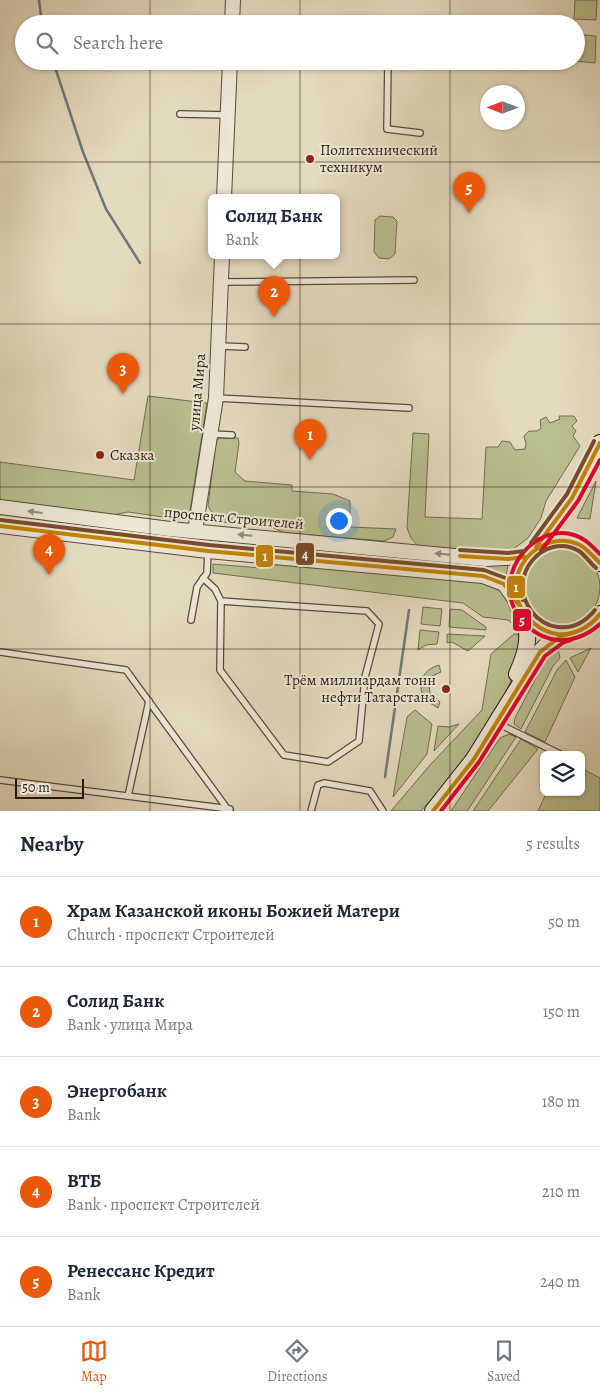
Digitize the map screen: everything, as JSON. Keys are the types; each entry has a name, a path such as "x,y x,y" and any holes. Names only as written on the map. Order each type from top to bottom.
{"main road":[{"path":"497,723 525,655 528,627 515,587 518,571 531,552 562,516 595,456 600,443"},
{"path":"531,552 557,541 579,543 590,549 600,563"},
{"path":"521,610 540,629 554,634 569,634"},
{"path":"433,811 474,759 540,652 561,636 586,628 599,617"}],"street":[{"path":"232,15 233,0"},
{"path":"224,194 230,70"},
{"name":"улица Мира","path":"194,531 216,398 222,259"},
{"name":"проспект Строителей","path":"0,508 194,531 486,559 531,552"},
{"path":"67,534 70,516"},
{"path":"0,526 208,551 483,576 504,584 521,610"},
{"path":"273,557 275,538"}],"lane":[{"path":"388,70 387,129 420,133"},
{"path":"180,114 228,115"},
{"path":"220,282 414,280"},
{"path":"218,346 245,347"},
{"path":"216,398 410,408"},
{"path":"210,434 232,435"},
{"path":"191,620 197,587 207,573 208,551"},
{"path":"203,578 222,601 220,670 284,755 328,762 359,741 365,677 379,624 367,611 222,601"},
{"path":"0,652 126,670 229,810"},
{"path":"128,796 149,701"},
{"path":"497,723 554,751"},
{"path":"0,780 229,810"},
{"path":"311,811 318,784 324,783 370,791 383,811"}],"green space":[{"path":"575,0 597,0 596,20 585,20 585,15 574,15"},
{"path":"585,35 596,36 595,63 585,62"},
{"path":"380,216 393,217 397,221 395,254 389,259 379,258 374,252 375,220"},
{"path":"148,396 207,403 190,511 185,517 178,519 128,512 108,516 0,503 0,462 134,480"},
{"path":"559,416 574,416 577,421 572,426 576,431 573,436 580,446 546,501 541,518 528,538 512,550 501,553 418,546 411,538 407,528 413,433 429,434 425,517 482,519 486,447 498,447 502,441 510,442 515,450 525,449 524,436 529,431 537,431 541,428 540,420 546,417 550,423 560,419"},
{"path":"220,438 238,438 235,472 245,481 292,485 292,491 333,494 350,501 350,527 396,529 393,537 384,541 285,533 267,525 218,522 208,506 216,441"},
{"path":"596,481 590,519 577,518"},
{"path":"0,513 61,520 59,529 0,521"},
{"path":"108,527 266,543 266,546 243,545 237,549 78,528 98,530"},
{"path":"282,544 508,564 506,576 495,572 281,552"},
{"path":"561,548 576,551 589,559 597,572 600,587 597,602 589,615 576,623 561,626 546,623 533,615 525,602 522,587 525,572 533,559 546,551"},
{"path":"284,563 480,582 500,588 509,599 522,628 515,627 508,620 483,617 463,603 213,573 213,564 260,568"},
{"path":"423,607 442,609 440,626 421,624"},
{"path":"450,609 462,610 486,627 486,630 449,627"},
{"path":"420,630 439,632 437,644 426,645 418,650"},
{"path":"447,634 485,636 468,651 452,642 447,643"},
{"path":"514,634 524,635 520,657 511,681 499,705 469,752 421,811 391,811 430,765 482,710 491,654"},
{"path":"552,647 558,649 560,658 553,666 521,729 514,724 515,718"},
{"path":"591,648 578,672 570,658"},
{"path":"566,660 575,677 545,742 525,732 557,670"},
{"path":"439,665 441,672 432,676 429,684 430,693 440,702 438,708 425,700 422,694 421,683 428,670"},
{"path":"415,710 432,724 427,754 393,797 407,717"},
{"path":"459,724 434,751 438,726 449,727"},
{"path":"509,734 516,737 467,811 451,811 500,738"},
{"path":"521,739 538,749 488,811 473,811"},
{"path":"585,770 600,778 600,811 538,811 545,796 585,796"}],"waterway":[{"path":"39,0 41,15"},
{"path":"56,70 83,152 106,209 140,263"},
{"path":"385,777 409,610"}],"transit line":[{"name":"4","path":"531,543 567,494 594,441"},
{"name":"1","path":"536,547 572,498 600,443"},
{"name":"5","path":"541,551 578,501 600,460"},
{"name":"4","path":"1,520 209,545 484,570 508,579 523,600"},
{"name":"1","path":"0,526 208,551 483,576 504,584 518,604"},
{"name":"5","path":"600,554 586,541 569,534 553,534 537,540 524,551 515,566 510,583 511,601 520,618 542,636 558,640 571,639 584,635 600,624"},
{"name":"1","path":"600,563 580,545 564,541 550,543 537,549 526,558 519,571 516,585 518,600 525,614 535,624 548,631 557,634 569,634 586,627 600,614"},
{"name":"4","path":"595,610 588,618 569,627 547,624 532,612 525,598 523,584 532,560 542,552 553,547 566,546 579,551 596,568"},
{"name":"4","path":"460,550 508,553 524,551"},
{"name":"1","path":"460,556 508,559 525,557"},
{"name":"1","path":"433,811 474,759 540,652 561,636 569,634"},
{"name":"5","path":"441,811 479,762 545,656 564,642 571,640"}],"place":[{"name":"Политехнический техникум","path":"310,159"},
{"name":"Ренессанс Кредит","path":"469,213"},
{"name":"Солид Банк","path":"274,317"},
{"name":"Энергобанк","path":"123,394"},
{"name":"Сказка","path":"100,455"},
{"name":"Храм Казанской иконы Божией Матери","path":"310,460"},
{"name":"ВТБ","path":"49,575"},
{"name":"Трём миллиардам тонн нефти Татарстана","path":"446,689"}]}
